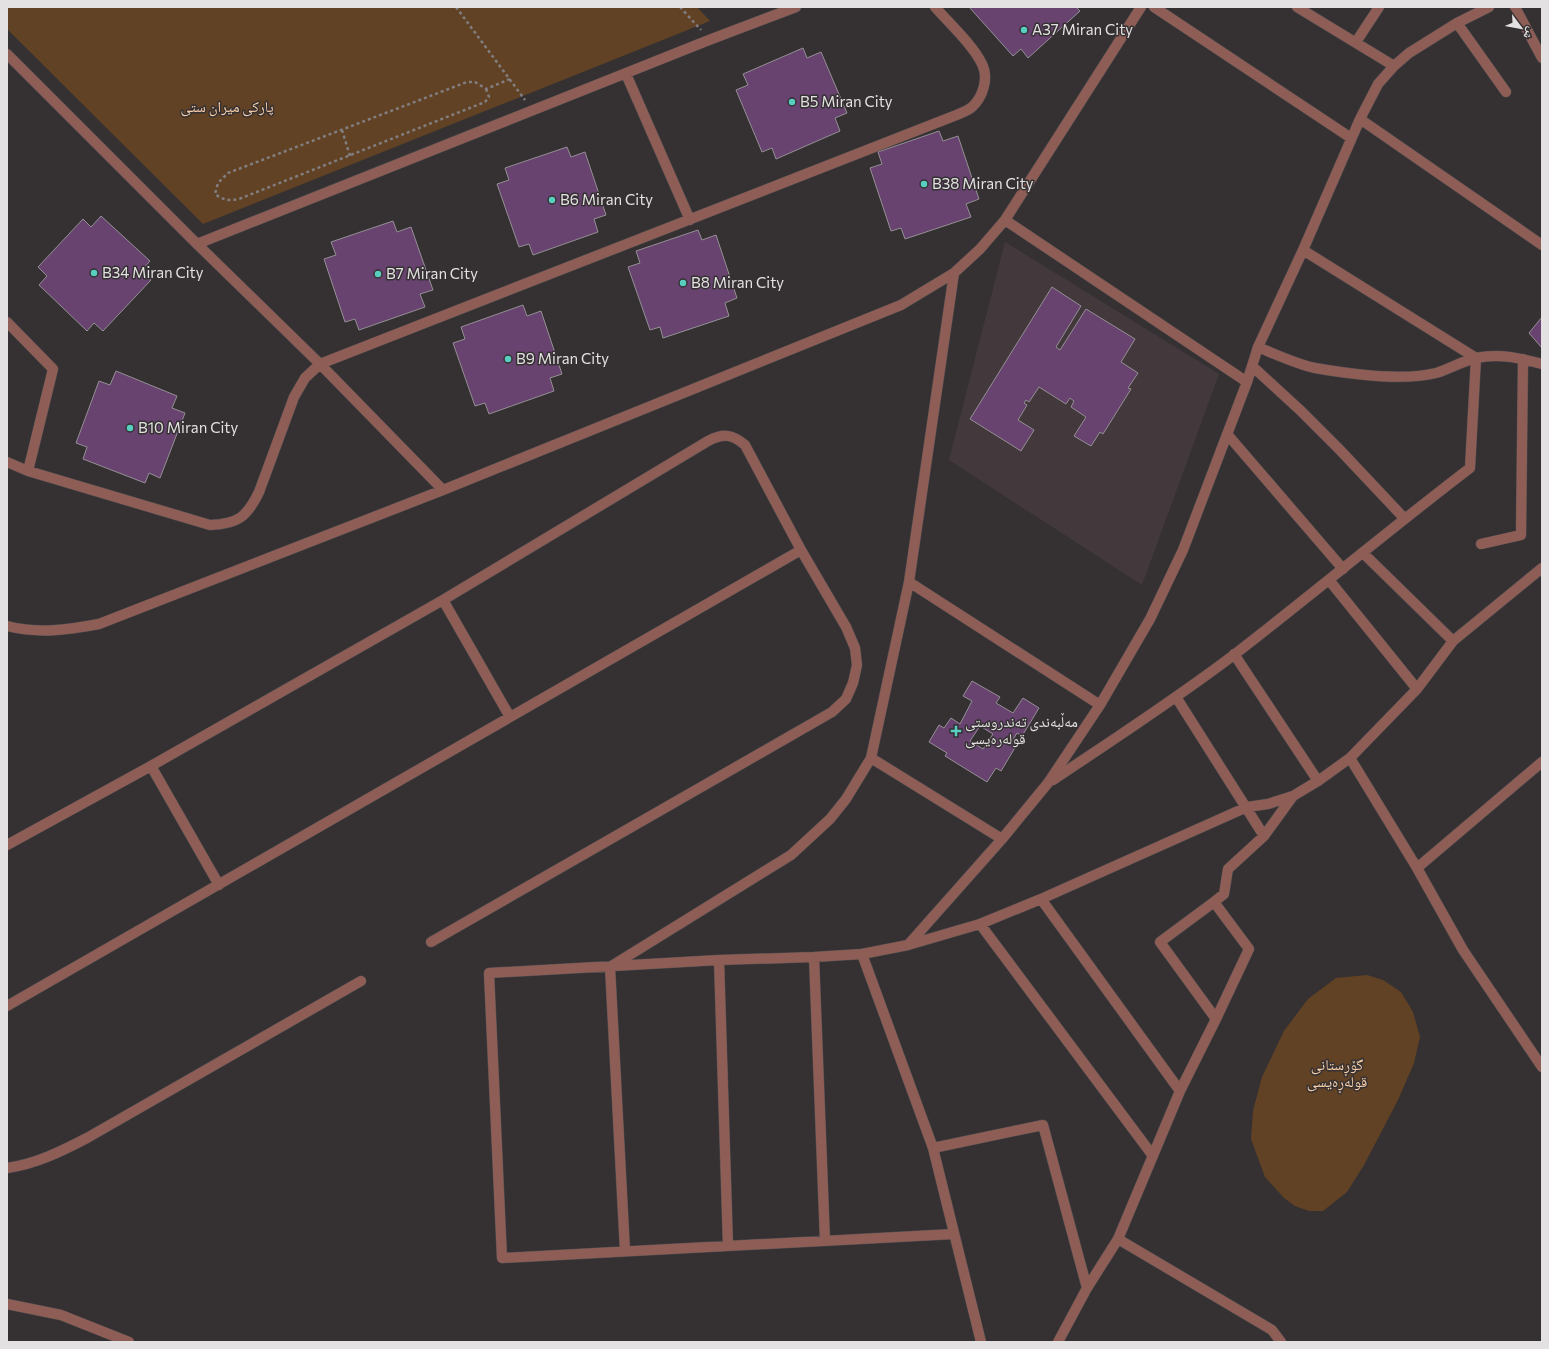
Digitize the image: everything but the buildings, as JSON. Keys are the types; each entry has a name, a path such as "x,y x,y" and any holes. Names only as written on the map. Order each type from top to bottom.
{"street":[{"path":"197,244 709,40 796,7"},
{"path":"7,462 28,471 210,525 226,524 241,518 252,507 259,492 294,397 305,378 320,364 952,117 972,107 981,95 983,88 985,80 983,65 975,52 935,7"},
{"path":"7,626 43,631 68,630 99,624 444,490 901,305 954,273 980,249 1005,220 1141,7"},
{"path":"1154,7 1351,138"},
{"path":"1297,7 1394,66"},
{"path":"1356,42 1379,7"},
{"path":"908,945 1002,839 1048,783 1100,705 1150,619 1183,550 1247,382 1258,347 1304,250 1351,138 1378,84 1394,66 1409,53 1457,23 1490,7"},
{"path":"1515,7 1542,58"},
{"path":"1457,23 1506,92"},
{"path":"7,54 197,244 320,364 444,490"},
{"path":"626,74 690,220"},
{"path":"1360,119 1542,245"},
{"path":"1005,220 1247,382"},
{"path":"1304,250 1476,358"},
{"path":"610,967 790,856 830,819 846,799 871,758 910,582 954,273"},
{"path":"7,322 52,369 28,471"},
{"path":"1258,347 1286,359 1315,368 1382,376 1404,377 1436,373 1476,358 1505,355 1542,364"},
{"path":"1048,783 1176,698 1330,580 1404,518 1470,468 1476,358"},
{"path":"1481,544 1521,535 1523,359"},
{"path":"1252,366 1318,427 1404,518"},
{"path":"1227,434 1343,569"},
{"path":"7,845 151,766 443,600 717,436 727,435 737,438 745,445 801,550 846,627 857,656 855,674 850,692 840,706 832,712 431,942"},
{"path":"7,1006 801,550"},
{"path":"1363,553 1453,641"},
{"path":"954,1234 502,1258 489,973 719,960 814,958 862,954 908,945 980,924 1041,899 1247,807 1268,804 1293,796 1318,781 1350,758 1417,689 1453,641 1542,568"},
{"path":"1330,580 1417,689"},
{"path":"910,582 1100,705"},
{"path":"443,600 510,717"},
{"path":"1234,654 1318,781"},
{"path":"1176,698 1247,807 1264,836"},
{"path":"871,758 1002,839"},
{"path":"1350,758 1417,868 1462,950 1542,1067"},
{"path":"1417,868 1542,762"},
{"path":"151,766 219,885"},
{"path":"1216,1019 1160,942 1224,894 1228,869 1264,836 1293,796"},
{"path":"1041,899 1180,1091"},
{"path":"1058,1342 1088,1288 1118,1239 1180,1091 1249,950 1214,902"},
{"path":"980,924 1153,1156"},
{"path":"862,954 933,1148 981,1342"},
{"path":"814,958 825,1241"},
{"path":"719,960 728,1246"},
{"path":"610,967 625,1251"},
{"path":"7,1168 40,1160 88,1138 361,982"},
{"path":"933,1148 1044,1125 1088,1288"},
{"path":"1118,1239 1272,1330 1281,1342"},
{"path":"7,1304 61,1315 129,1342"}],"path":[{"path":"456,7 533,110"},
{"path":"680,7 709,40"},
{"path":"486,89 510,79"},
{"path":"467,82 475,82 486,89 489,96 485,102 350,156 239,199 229,201 222,199 215,194 218,183 228,173 467,82"},
{"path":"342,130 350,156"}],"shaded area":[{"path":"1005,242 1219,374 1142,585 949,460"}],"green space":[{"name":"پارکی میران ستی","path":"7,7 697,7 710,21 203,224 7,29"},
{"name":"گۆڕستانی قولەڕەیسی","path":"1367,975 1383,980 1401,992 1413,1012 1420,1037 1414,1063 1398,1100 1364,1165 1347,1192 1323,1211 1309,1211 1295,1206 1284,1198 1265,1177 1251,1139 1253,1111 1262,1077 1284,1031 1308,999 1336,978"}],"place":[{"name":"A37 Miran City","path":"1024,30"},
{"name":"B5 Miran City","path":"792,102"},
{"name":"B38 Miran City","path":"924,184"},
{"name":"B6 Miran City","path":"552,200"},
{"name":"B34 Miran City","path":"94,273"},
{"name":"B7 Miran City","path":"378,274"},
{"name":"B8 Miran City","path":"683,283"},
{"name":"B9 Miran City","path":"508,359"},
{"name":"B10 Miran City","path":"130,428"},
{"name":"مەڵبەندی تەندروستی قولەرەیسی","path":"956,731"}]}
